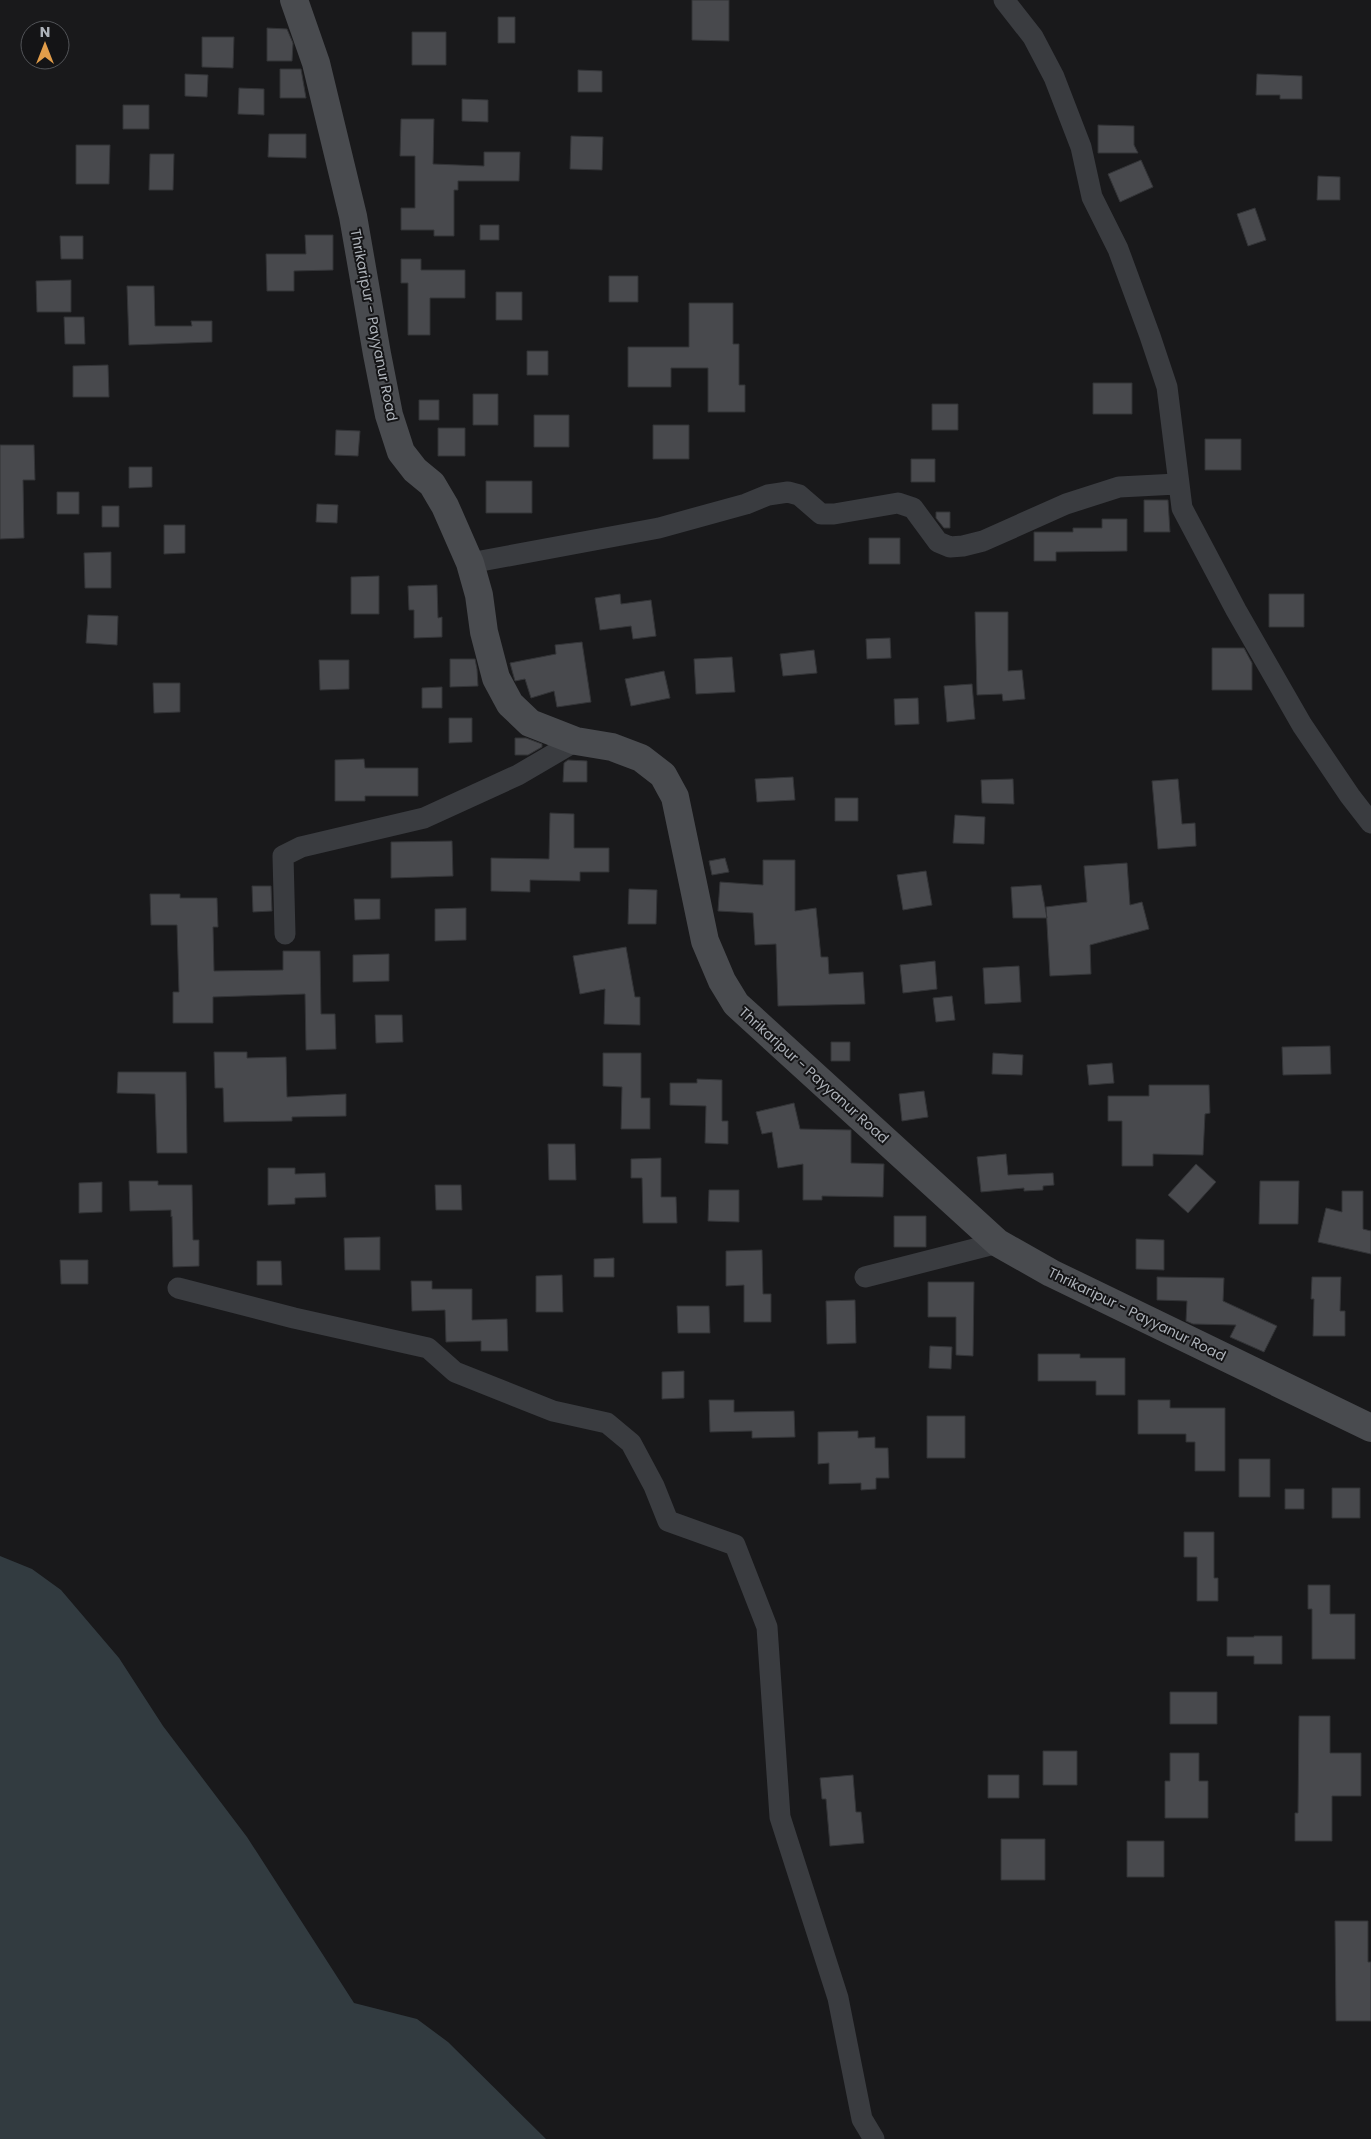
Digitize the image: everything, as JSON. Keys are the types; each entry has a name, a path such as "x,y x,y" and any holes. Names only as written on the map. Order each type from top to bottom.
{"main road":[{"name":"Thrikaripur - Payyanur Road","path":"294,0 316,63 353,216 377,354 390,415 398,442 401,452 415,470 432,484 445,506 470,563 479,595 484,632 496,678 510,704 530,723 576,742 612,747 641,758 663,775 675,797 705,942 722,981 736,1004 998,1242 1051,1272 1371,1428"}],"street":[{"path":"1004,0 1034,37 1054,77 1081,147 1092,197 1118,249 1131,283 1167,387 1177,484 1182,508 1236,610 1302,725 1350,796 1371,823"},
{"path":"470,563 659,528 746,504 768,495 788,492 799,495 820,514 834,514 898,503 914,508 938,542 950,547 963,546 983,541 1066,504 1119,487 1177,484"},
{"path":"285,934 283,856 301,847 424,818 518,775 576,742"},
{"path":"865,1277 998,1242"},
{"path":"178,1288 294,1318 428,1348 455,1372 553,1411 607,1424 632,1443 654,1486 668,1521 735,1545 767,1627 780,1816 838,1998 862,2119 874,2139"}],"shaded area":[{"path":"0,1556 32,1569 61,1590 119,1658 163,1726 247,1837 354,2003 417,2019 448,2042 546,2139 0,2139"}],"building":[{"path":"692,0 729,0 729,41 692,40"},
{"path":"498,17 515,17 515,43 498,43"},
{"path":"267,28 287,29 293,43 292,61 267,61"},
{"path":"412,32 446,32 446,65 412,65"},
{"path":"202,37 234,37 233,68 202,67"},
{"path":"280,69 301,69 306,98 280,98"},
{"path":"578,70 602,71 602,92 578,92"},
{"path":"185,74 208,75 207,97 185,96"},
{"path":"1257,74 1302,76 1302,99 1280,99 1280,95 1256,95"},
{"path":"239,88 264,89 264,115 238,114"},
{"path":"462,99 488,100 488,122 462,121"},
{"path":"123,105 149,105 149,129 123,129"},
{"path":"401,119 434,119 433,164 484,166 484,152 520,152 519,181 458,181 458,190 454,190 454,236 434,236 434,230 401,230 401,208 415,208 415,156 400,156"},
{"path":"1098,125 1134,126 1134,145 1138,153 1098,153"},
{"path":"269,134 306,134 306,158 268,157"},
{"path":"571,136 603,137 602,170 570,169"},
{"path":"76,145 110,145 109,184 76,184"},
{"path":"150,154 174,154 173,190 149,190"},
{"path":"1141,160 1153,187 1120,202 1108,174"},
{"path":"1318,176 1340,177 1340,200 1317,200"},
{"path":"1255,208 1266,240 1248,246 1237,214"},
{"path":"480,225 499,225 499,240 480,240"},
{"path":"305,235 333,235 333,270 294,271 294,291 267,291 266,254 306,254"},
{"path":"60,236 83,236 83,259 61,259"},
{"path":"401,259 421,259 421,270 465,270 465,298 430,298 430,335 408,335 408,283 401,283"},
{"path":"609,276 638,276 638,302 609,302"},
{"path":"71,280 71,312 37,312 36,281"},
{"path":"127,286 154,286 155,326 192,326 191,321 212,321 212,342 129,345"},
{"path":"496,292 522,292 522,320 496,320"},
{"path":"689,303 733,303 733,344 739,344 739,385 745,385 745,412 708,412 708,368 671,368 671,387 628,387 628,347 689,347"},
{"path":"64,317 84,317 85,344 65,344"},
{"path":"527,351 548,351 548,375 527,375"},
{"path":"108,365 109,397 73,397 73,366"},
{"path":"1093,383 1132,383 1132,414 1093,414"},
{"path":"473,394 498,394 498,425 473,425"},
{"path":"419,400 439,400 439,420 419,420"},
{"path":"932,404 958,404 958,430 932,430"},
{"path":"534,415 569,415 569,447 534,447"},
{"path":"653,425 689,425 689,459 653,459"},
{"path":"438,428 465,428 465,456 438,456"},
{"path":"336,430 360,431 358,456 335,455"},
{"path":"1205,439 1241,439 1241,470 1205,470"},
{"path":"0,445 34,445 35,480 23,480 24,538 0,539"},
{"path":"911,459 935,459 935,482 911,482"},
{"path":"129,467 152,467 152,487 129,488"},
{"path":"486,481 532,481 532,513 486,513"},
{"path":"57,492 79,492 79,514 57,514"},
{"path":"1144,500 1168,500 1170,532 1144,532"},
{"path":"317,504 338,505 337,523 316,522"},
{"path":"102,506 119,506 119,527 102,527"},
{"path":"936,512 950,512 950,528 944,528 936,518"},
{"path":"1102,519 1127,519 1127,551 1056,552 1056,561 1034,561 1034,532 1073,532 1073,528 1102,528"},
{"path":"164,525 185,525 185,553 164,554"},
{"path":"869,538 900,538 900,564 869,564"},
{"path":"111,552 111,588 85,588 84,553"},
{"path":"379,576 379,614 351,614 351,577"},
{"path":"437,585 438,618 442,617 442,637 414,638 414,610 409,610 408,586"},
{"path":"620,594 621,604 651,600 656,636 633,639 631,626 600,630 595,598"},
{"path":"1269,594 1304,594 1304,627 1269,627"},
{"path":"975,612 1008,612 1008,671 1022,670 1025,699 1003,701 1002,694 977,695"},
{"path":"88,615 118,616 117,645 86,643"},
{"path":"890,638 891,658 867,659 866,639"},
{"path":"582,642 591,702 557,707 554,691 531,698 525,679 515,681 510,663 556,654 555,645"},
{"path":"1212,648 1244,648 1252,663 1252,690 1212,690"},
{"path":"814,650 817,673 783,676 780,654"},
{"path":"732,657 735,692 696,694 694,659"},
{"path":"450,659 475,659 478,686 450,687"},
{"path":"319,660 349,660 349,689 320,690"},
{"path":"664,671 670,698 631,706 625,679"},
{"path":"153,683 180,683 180,712 154,713"},
{"path":"972,684 975,719 947,722 944,686"},
{"path":"442,687 442,708 422,708 422,688"},
{"path":"918,698 919,724 895,725 894,699"},
{"path":"449,718 472,718 472,742 449,743"},
{"path":"515,738 526,738 542,744 542,747 528,755 515,755"},
{"path":"364,759 365,768 418,768 418,796 365,796 365,801 335,801 335,760"},
{"path":"568,760 587,761 587,782 563,782 564,763"},
{"path":"793,777 795,800 757,802 755,779"},
{"path":"1013,779 1014,804 982,803 981,780"},
{"path":"1178,779 1182,824 1195,823 1196,846 1158,849 1152,781"},
{"path":"835,798 858,798 858,821 835,821"},
{"path":"550,813 574,814 574,848 609,848 609,872 580,872 580,881 530,880 530,892 491,891 491,858 549,859"},
{"path":"955,815 985,817 984,844 953,843"},
{"path":"452,841 453,876 391,878 391,842"},
{"path":"725,858 729,872 712,875 709,861"},
{"path":"763,860 795,860 795,911 816,908 821,957 828,957 829,974 863,972 865,1004 778,1006 776,944 755,945 753,913 718,911 720,882 763,885"},
{"path":"1127,863 1130,905 1142,902 1149,929 1090,945 1091,974 1050,976 1046,907 1087,902 1084,866"},
{"path":"926,871 932,905 903,910 897,875"},
{"path":"1041,885 1047,918 1013,918 1011,887"},
{"path":"252,886 271,886 272,911 253,912"},
{"path":"629,889 657,890 656,924 628,924"},
{"path":"150,894 180,894 180,898 217,898 218,927 213,927 214,971 283,970 283,951 320,951 321,1014 335,1014 336,1049 306,1050 305,994 213,997 213,1023 173,1023 173,992 179,992 177,925 151,925"},
{"path":"354,899 380,899 380,919 355,920"},
{"path":"466,908 466,940 435,941 435,909"},
{"path":"626,947 635,997 640,997 640,1025 604,1024 605,989 580,994 573,956"},
{"path":"389,954 389,981 353,982 353,955"},
{"path":"935,961 937,989 903,993 900,965"},
{"path":"1019,966 1021,1002 985,1004 983,968"},
{"path":"952,996 955,1020 936,1022 933,998"},
{"path":"375,1015 402,1015 403,1042 376,1043"},
{"path":"831,1042 850,1042 850,1061 831,1061"},
{"path":"1330,1046 1331,1074 1283,1075 1282,1047"},
{"path":"214,1052 247,1052 247,1058 286,1057 287,1097 346,1094 346,1116 292,1117 292,1121 224,1122 223,1088 215,1088"},
{"path":"603,1053 641,1053 641,1098 650,1098 650,1129 621,1129 622,1087 603,1086"},
{"path":"993,1053 1023,1055 1022,1075 992,1074"},
{"path":"1112,1063 1114,1083 1089,1085 1087,1065"},
{"path":"118,1072 186,1072 187,1153 157,1153 155,1094 117,1093"},
{"path":"697,1079 722,1080 722,1121 728,1121 728,1144 705,1143 706,1106 670,1105 670,1083 697,1083"},
{"path":"1149,1085 1209,1085 1210,1113 1205,1114 1203,1155 1153,1154 1153,1166 1122,1166 1122,1121 1108,1121 1108,1096 1149,1096"},
{"path":"924,1091 928,1117 902,1121 899,1094"},
{"path":"794,1103 800,1129 851,1130 851,1163 884,1164 883,1197 822,1196 822,1200 803,1200 803,1164 778,1168 772,1132 762,1134 756,1112"},
{"path":"548,1144 575,1144 576,1180 549,1180"},
{"path":"1006,1154 1008,1175 1053,1173 1054,1185 1043,1186 1043,1190 1024,1191 1024,1188 981,1192 977,1157"},
{"path":"661,1158 661,1197 676,1197 677,1223 643,1223 642,1178 631,1178 631,1159"},
{"path":"1196,1164 1216,1182 1188,1213 1168,1195"},
{"path":"268,1168 295,1168 295,1174 325,1173 326,1197 295,1198 295,1204 268,1205"},
{"path":"129,1181 158,1181 158,1185 192,1185 193,1240 199,1240 199,1266 173,1267 171,1210 130,1211"},
{"path":"1260,1181 1299,1181 1298,1224 1259,1224"},
{"path":"102,1182 102,1212 79,1213 79,1183"},
{"path":"435,1185 461,1185 462,1210 436,1210"},
{"path":"709,1190 739,1190 739,1222 708,1221"},
{"path":"1342,1191 1363,1191 1363,1229 1371,1231 1371,1254 1318,1242 1326,1208 1342,1212"},
{"path":"894,1216 926,1216 926,1247 894,1247"},
{"path":"380,1237 380,1270 345,1270 344,1238"},
{"path":"1136,1239 1164,1240 1164,1270 1136,1269"},
{"path":"762,1250 763,1294 771,1294 771,1322 744,1322 744,1285 726,1286 726,1251"},
{"path":"614,1258 614,1277 594,1277 594,1259"},
{"path":"60,1260 88,1260 88,1284 61,1284"},
{"path":"257,1261 281,1261 282,1285 257,1285"},
{"path":"562,1275 563,1312 536,1312 536,1276"},
{"path":"1157,1277 1224,1278 1223,1301 1277,1326 1264,1352 1230,1337 1236,1325 1193,1324 1186,1321 1187,1301 1157,1300"},
{"path":"1312,1277 1341,1277 1340,1311 1345,1311 1345,1336 1313,1336 1314,1299 1311,1299"},
{"path":"411,1281 432,1281 432,1289 472,1289 472,1320 507,1319 508,1351 481,1351 481,1341 446,1342 445,1310 412,1311"},
{"path":"928,1282 974,1282 973,1356 956,1355 956,1317 928,1317"},
{"path":"855,1300 856,1343 827,1344 826,1301"},
{"path":"677,1306 709,1306 710,1333 678,1333"},
{"path":"930,1346 952,1347 951,1369 929,1368"},
{"path":"1038,1354 1080,1354 1080,1358 1125,1358 1125,1395 1096,1395 1096,1381 1038,1381"},
{"path":"684,1371 684,1398 662,1399 662,1372"},
{"path":"709,1400 734,1400 734,1412 794,1411 795,1437 752,1438 752,1431 710,1432"},
{"path":"1138,1400 1170,1400 1170,1408 1225,1408 1225,1471 1195,1471 1195,1442 1186,1442 1186,1434 1138,1434"},
{"path":"927,1416 965,1416 965,1458 927,1458"},
{"path":"858,1431 858,1438 875,1437 875,1448 888,1448 889,1478 876,1478 876,1489 861,1490 861,1483 829,1484 829,1463 818,1464 818,1432"},
{"path":"1239,1459 1270,1459 1270,1497 1239,1497"},
{"path":"1332,1488 1360,1488 1360,1518 1332,1518"},
{"path":"1285,1489 1304,1489 1304,1509 1285,1509"},
{"path":"1184,1532 1214,1532 1214,1578 1218,1578 1218,1601 1197,1601 1197,1557 1184,1557"},
{"path":"1308,1585 1330,1585 1330,1614 1355,1614 1355,1659 1312,1659 1312,1609 1308,1609"},
{"path":"1282,1636 1282,1664 1254,1664 1254,1656 1227,1656 1227,1637"},
{"path":"1170,1692 1217,1692 1217,1724 1170,1724"},
{"path":"1299,1716 1330,1716 1330,1753 1361,1753 1361,1796 1332,1796 1332,1841 1295,1841 1295,1813 1298,1813"},
{"path":"1043,1751 1077,1751 1077,1785 1043,1785"},
{"path":"1170,1753 1199,1753 1199,1781 1208,1781 1208,1818 1165,1818 1165,1781 1170,1781"},
{"path":"853,1775 856,1812 861,1812 864,1843 830,1846 826,1799 822,1799 820,1778"},
{"path":"988,1775 1019,1775 1019,1798 988,1798"},
{"path":"1001,1839 1045,1839 1045,1880 1001,1880"},
{"path":"1127,1841 1164,1841 1164,1877 1127,1877"},
{"path":"1335,1921 1368,1921 1368,1962 1371,1962 1371,2021 1336,2021"}]}
